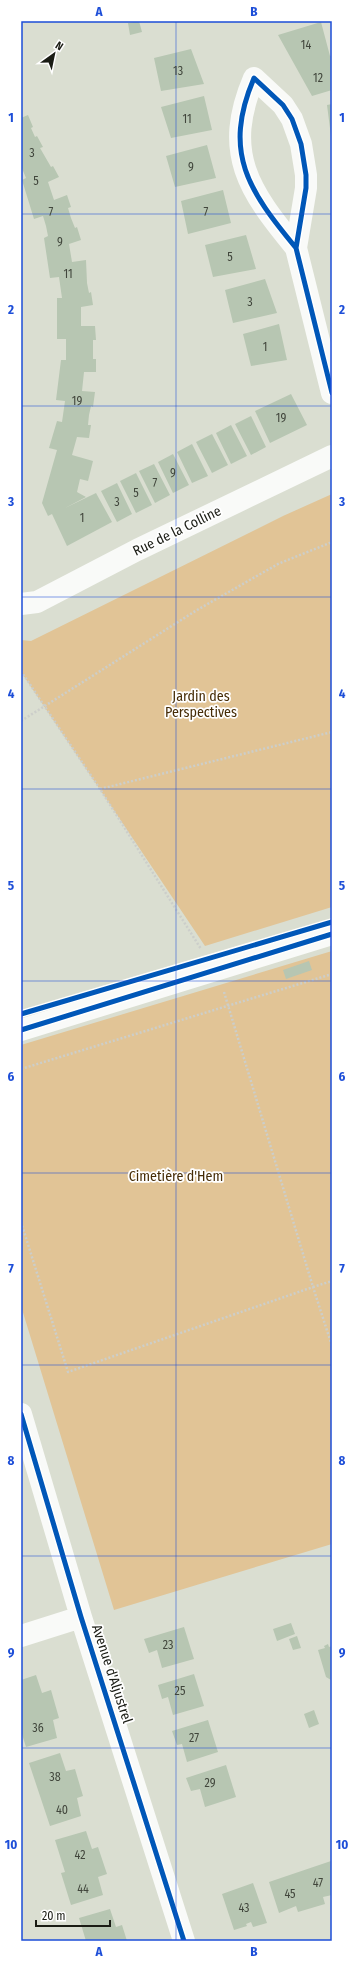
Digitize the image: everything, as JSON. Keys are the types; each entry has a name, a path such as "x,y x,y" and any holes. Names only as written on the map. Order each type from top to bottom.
{"street":[{"path":"296,248 260,202 253,190 242,160 239,135 240,120 243,106 254,78 283,106 292,118 301,144 306,175 306,188 296,248 332,393"},
{"name":"Rue de la Colline","path":"21,604 37,602 137,550 332,456"},
{"path":"21,1030 214,969 332,934"},
{"name":"Avenue d'Aljustrel","path":"21,1414 81,1617 184,1941"},
{"path":"21,1636 81,1617"}],"path":[{"path":"21,721 203,606 278,564 332,542"},
{"path":"21,671 100,789 222,984 332,1346"},
{"path":"100,789 332,732"},
{"path":"21,1069 332,974"},
{"path":"21,1222 68,1372 332,1281"}],"green space":[{"name":"Jardin des Perspectives","path":"332,494 332,907 205,946 21,672 21,640 31,641 283,516"},
{"name":"Cimetière d'Hem","path":"332,951 332,1544 114,1610 21,1306 21,1045"}],"building":[{"path":"139,21 142,32 130,35 128,23"},
{"path":"321,22 330,56 332,55 332,90 312,96 278,35"},
{"path":"191,49 204,84 161,91 154,58"},
{"path":"204,96 212,130 171,138 161,107"},
{"path":"332,104 332,136 331,136 327,105"},
{"path":"28,115 35,137 37,136 43,147 40,148 51,167 53,166 59,177 48,182 54,200 67,195 71,207 68,208 71,218 75,228 77,227 81,240 69,244 72,262 86,260 87,283 89,293 91,292 93,305 81,307 81,326 95,326 96,340 93,340 93,359 96,359 96,372 84,372 82,391 95,392 93,407 91,406 89,415 88,425 91,425 89,438 77,437 72,455 93,461 88,481 80,479 77,492 86,497 65,508 96,493 112,522 67,546 52,514 48,516 42,503 57,450 49,448 57,421 62,422 65,401 56,400 61,360 66,360 66,339 57,339 57,298 62,298 59,277 50,278 44,238 48,236 46,226 43,216 34,219 22,180 26,178 21,166 21,118"},
{"path":"207,145 216,178 175,187 166,156"},
{"path":"223,190 231,223 188,234 181,201"},
{"path":"246,235 256,269 213,277 205,245"},
{"path":"265,279 277,313 233,323 225,290"},
{"path":"279,324 287,360 251,366 243,334"},
{"path":"291,394 307,425 270,443 255,411"},
{"path":"251,416 266,447 251,455 235,424"},
{"path":"231,425 247,456 231,464 216,433"},
{"path":"212,434 228,465 212,473 196,442"},
{"path":"192,444 208,476 192,483 177,452"},
{"path":"173,454 189,485 173,493 158,462"},
{"path":"154,464 170,495 155,503 139,471"},
{"path":"136,473 152,505 136,513 120,481"},
{"path":"117,483 132,514 117,522 101,491"},
{"path":"309,961 312,970 286,979 283,970"},
{"path":"291,1623 295,1634 277,1641 273,1629"},
{"path":"184,1627 194,1659 162,1668 157,1650 149,1653 144,1639"},
{"path":"297,1636 301,1648 293,1650 289,1639"},
{"path":"328,1644 329,1647 332,1646 331,1680 326,1677 318,1650 325,1648 324,1646"},
{"path":"194,1674 204,1706 173,1715 168,1697 162,1699 158,1685"},
{"path":"36,1675 42,1693 51,1690 59,1718 53,1720 57,1738 26,1747 21,1731 21,1680"},
{"path":"314,1710 319,1724 309,1728 304,1714"},
{"path":"208,1720 218,1752 187,1762 182,1744 177,1745 172,1731"},
{"path":"60,1753 66,1771 75,1769 83,1796 77,1798 81,1816 50,1826 29,1763"},
{"path":"226,1765 236,1797 205,1807 200,1789 191,1791 186,1778"},
{"path":"86,1831 92,1849 98,1847 107,1874 98,1877 103,1895 71,1905 61,1873 65,1872 55,1840"},
{"path":"331,1861 332,1895 323,1897 325,1904 298,1912 296,1906 279,1913 269,1882"},
{"path":"253,1883 267,1923 253,1927 251,1922 246,1924 247,1926 234,1930 222,1894"},
{"path":"110,1909 116,1927 122,1925 127,1941 86,1941 79,1918"}],"cycle path":[{"path":"296,248 265,208 245,170 241,150 240,128 245,104 254,78 283,105 292,119 301,144 306,175 306,188 296,248 332,393"},
{"path":"21,1014 332,922"},
{"path":"21,1030 332,934"},
{"path":"21,1414 81,1617 184,1941"}]}
